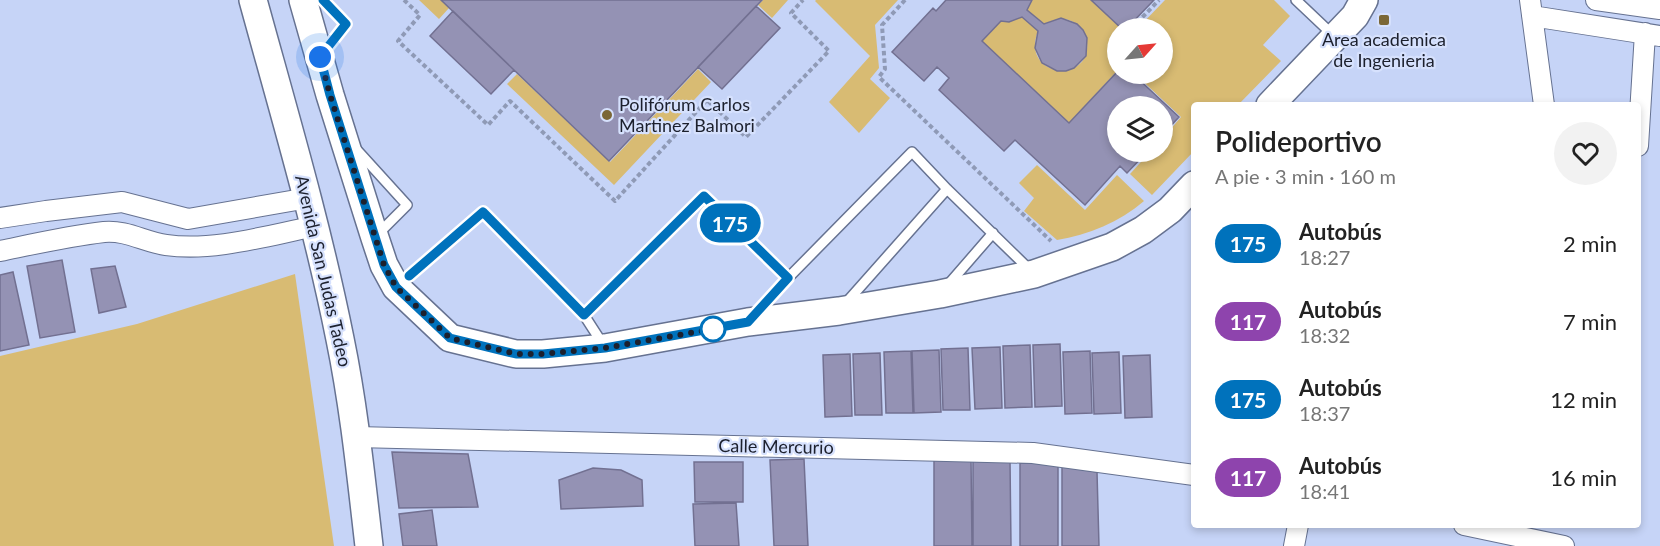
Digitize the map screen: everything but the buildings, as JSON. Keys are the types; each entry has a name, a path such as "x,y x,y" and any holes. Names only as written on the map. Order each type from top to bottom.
{"street":[{"name":"Avenida San Judas Tadeo","path":"253,0 316,226 340,341 356,437 369,546"},
{"path":"303,0 375,238 384,265 396,287 450,338 516,354 543,354 605,348 748,322 839,311 940,294 1035,274 1112,247 1143,230 1170,210 1191,188"},
{"path":"1273,102 1354,16 1364,0"},
{"path":"1596,0 1660,9"},
{"path":"1544,102 1531,8 1652,34 1641,122"},
{"path":"0,218 122,202 188,219 308,198"},
{"path":"0,251 106,232 128,233 165,245 195,246 241,241 316,226"},
{"name":"Calle Mercurio","path":"356,437 1033,453 1191,476"},
{"path":"1294,546 1297,528"},
{"path":"1478,528 1564,546"}],"lane":[{"path":"320,57 346,24 323,0"},
{"path":"1296,0 1335,37"},
{"path":"343,135 407,205 375,238"},
{"path":"748,322 912,152 1035,274"},
{"path":"839,311 947,189"},
{"path":"584,315 704,196 788,278"},
{"path":"396,287 483,212 584,315 605,348"},
{"path":"940,294 993,233"}],"path":[{"path":"404,0 420,15 398,41 488,125 510,101 615,201 707,100 746,137 829,51 791,13 803,0"},
{"path":"905,0 882,25 885,69 879,77 1055,246"},
{"path":"1142,18 1159,0"}],"shaded area":[{"path":"419,0 441,0 449,8 439,19"},
{"path":"763,0 788,0 772,18 758,5"},
{"path":"816,0 898,0 875,25 879,68 870,79 890,98 859,133 829,102 870,56"},
{"path":"1032,0 1091,0 1110,18 1107,18 1107,82 1069,123 982,41 1001,21 1022,17 1038,31 1035,47 1039,58 1047,66 1057,70 1069,70 1078,65 1085,56 1087,43 1082,29 1064,19 1044,24 1027,10"},
{"path":"1165,0 1274,0 1290,16 1263,45 1281,61 1241,102 1191,102 1191,154 1152,195 1130,174 1141,162 1173,162 1173,126 1181,117 1173,110 1173,96 1159,96 1146,84 1173,84 1173,18 1148,18"},
{"path":"698,69 711,82 614,185 507,84 517,74 610,162"},
{"path":"1037,165 1085,210 1117,175 1144,201 1125,215 1103,226 1080,235 1057,240 1024,211 1034,198 1019,183"},
{"path":"295,274 334,546 0,546 0,356 137,324"}],"bus line":[{"name":"175","path":"323,0 346,24 320,57 384,265 396,287 450,338 516,354 543,354 605,348 659,339 748,322 788,278 704,196 584,315 483,212 409,276"}],"place":[{"name":"Area academica de Ingenieria","path":"1384,20"},
{"name":"Polifórum Carlos Martinez Balmori","path":"607,115"}],"route":[{"path":"320,57 384,265 396,287 450,338 516,354 543,354 605,348 713,329"}]}
